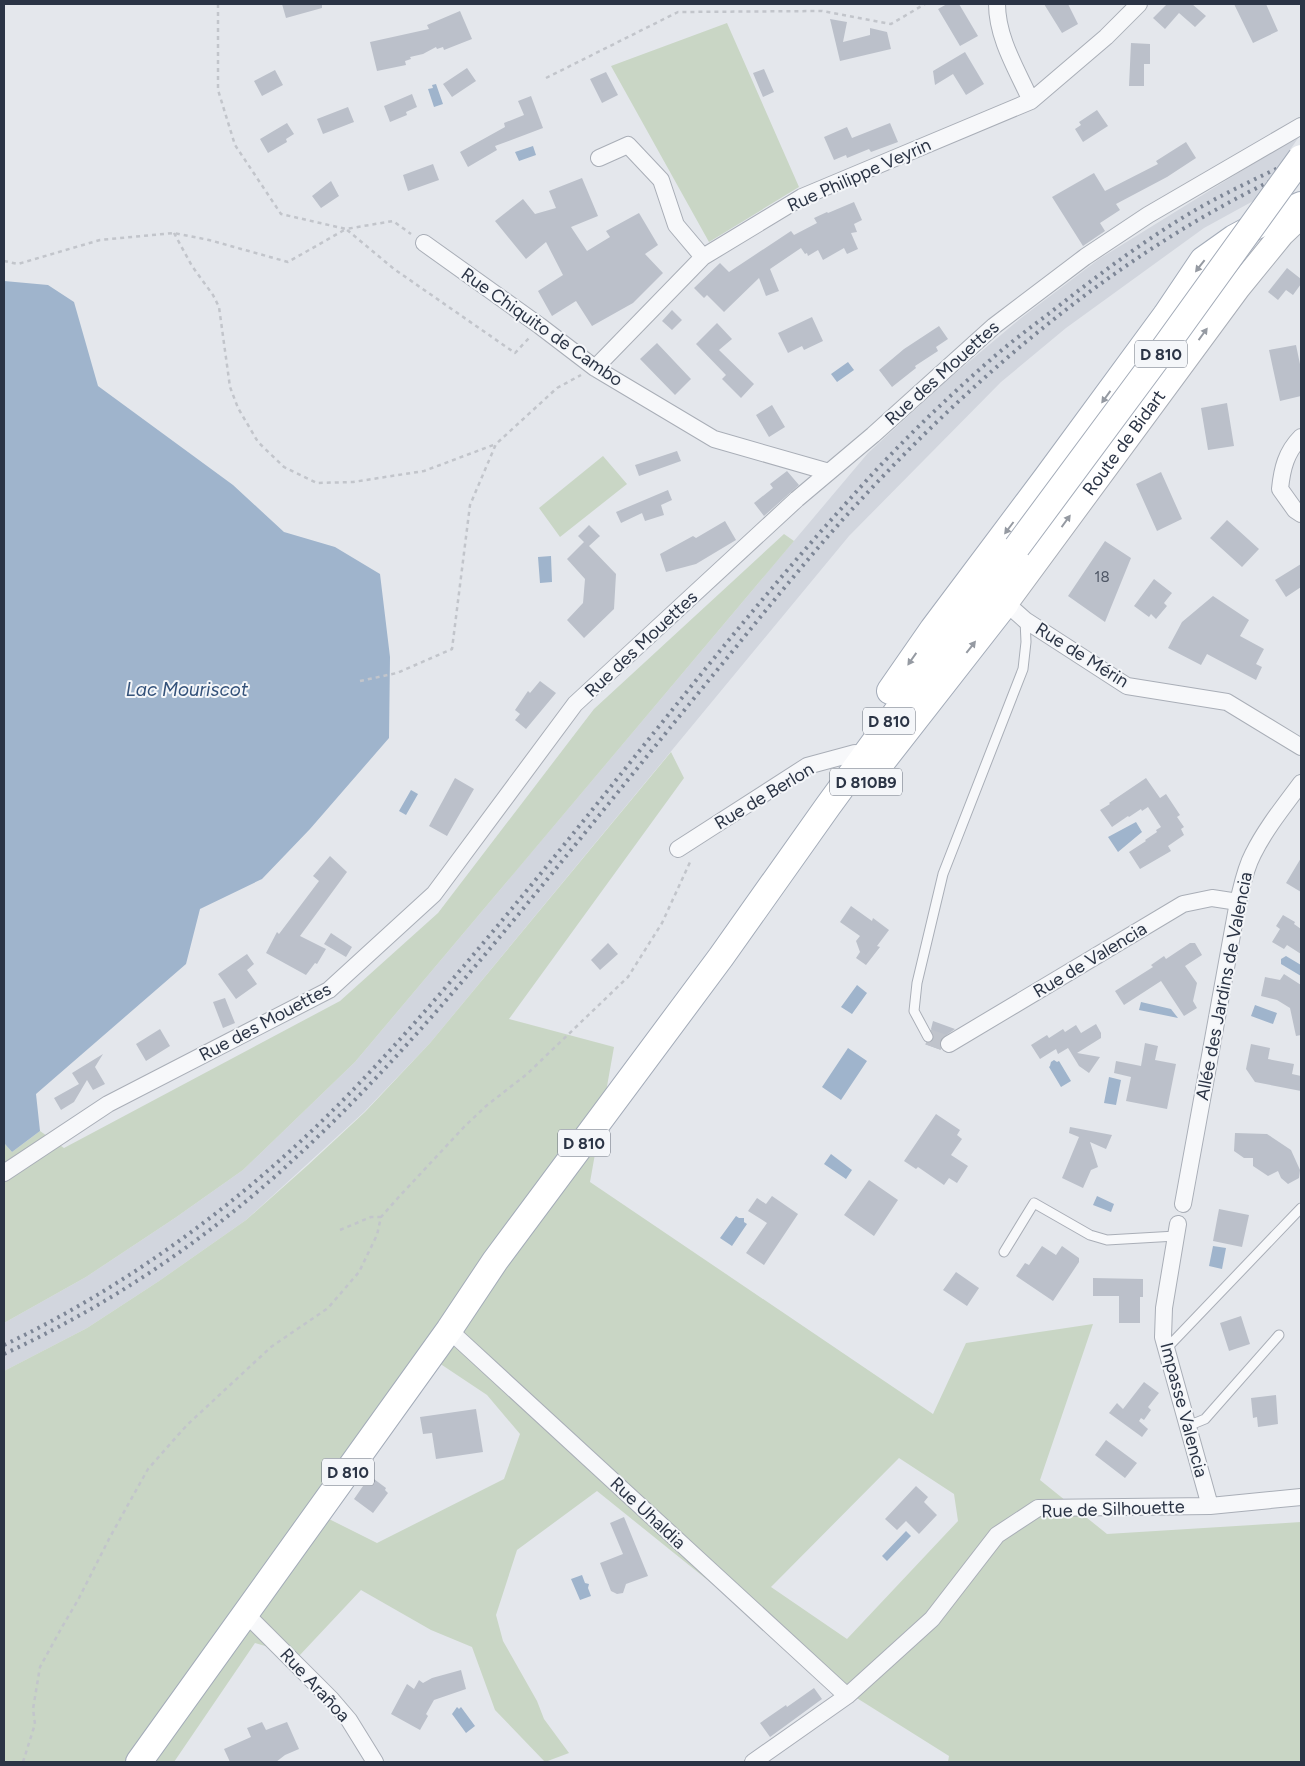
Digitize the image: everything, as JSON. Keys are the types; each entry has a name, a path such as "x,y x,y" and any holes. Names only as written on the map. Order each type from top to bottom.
{"main road":[{"name":"D 810","path":"139,1762 450,1330 495,1261 721,957 828,806 1157,358 1301,158"},
{"path":"828,806 870,720 933,630 1047,477 1204,260 1234,238 1301,205"},
{"name":"Route de Bidart","path":"1006,603 1238,288 1282,234 1301,216"},
{"name":"D 810B9","path":"721,957 832,826 1006,603"}],"street":[{"path":"997,4 997,17 1004,42 1031,101"},
{"name":"Rue Philippe Veyrin","path":"595,368 703,257 802,198 1031,101 1106,37 1139,4"},
{"name":"Rue des Mouettes","path":"4,1173 108,1104 329,990 434,894 575,704 797,499 994,326 1077,262 1148,216 1301,126"},
{"path":"599,158 628,145 661,180 676,224 703,257"},
{"name":"Rue Chiquito de Cambo","path":"424,243 595,368 714,439 829,472"},
{"path":"1301,437 1293,446 1282,468 1280,489 1295,510 1301,514"},
{"name":"Rue de Mérin","path":"1006,603 1025,620 1127,686 1227,702 1301,747"},
{"name":"Rue de Berlon","path":"678,849 807,766 855,753"},
{"name":"Allée des Jardins de Valencia","path":"1183,1204 1244,875 1252,855 1264,834 1301,783"},
{"name":"Rue de Valencia","path":"949,1044 1183,904 1212,898 1238,902"},
{"name":"Impasse Valencia","path":"1177,1230 1164,1308 1162,1337 1210,1506"},
{"name":"Rue Uhaldia","path":"450,1330 847,1696"},
{"name":"Rue de Silhouette","path":"753,1762 847,1696 932,1619 997,1535 1038,1508 1210,1506 1301,1496"},
{"name":"Rue Arañoa","path":"247,1614 331,1699 349,1720 375,1762"}],"lane":[{"path":"928,1037 914,1012 917,982 943,874 1023,668 1026,642 1025,620"},
{"path":"1004,1252 1034,1203 1090,1235 1107,1240 1177,1230"},
{"path":"1166,1350 1301,1208"},
{"path":"1188,1426 1205,1419 1279,1335"}],"path":[{"path":"218,4 218,90 235,145 281,214 346,229 394,269 515,353 540,326"},
{"path":"546,78 678,12 822,10 890,24 925,4"},
{"path":"4,261 18,264 100,240 174,233 209,240 288,262 346,229 393,221 424,243"},
{"path":"174,233 192,266 213,295 219,307 230,386 238,408 258,442 284,467 317,483 354,482 424,471 496,444 557,388 595,368"},
{"path":"360,681 397,673 452,649 470,505 496,444"},
{"path":"23,1762 35,1724 34,1708 40,1667 148,1469 187,1425 271,1347 328,1308 359,1272 377,1235 381,1217 450,1140 486,1106 527,1074 628,977 662,923 707,830"},
{"path":"340,1230 371,1217 381,1217"}],"shaded area":[{"path":"1301,134 1255,200 1204,228 1066,328 1001,382 849,536 430,1043 364,1112 246,1220 159,1281 87,1328 4,1371 4,1323 86,1277 243,1170 355,1062 868,453 945,382 1021,318 1099,259"}],"green space":[{"path":"727,23 799,187 709,242 611,66"},
{"path":"603,456 627,484 560,537 539,508"},
{"path":"784,534 794,541 355,1062 243,1170 86,1277 4,1323 4,1143 12,1152 40,1131 64,1148 340,1001 438,913 594,709"},
{"path":"671,752 684,778 509,1019 614,1047 590,1182 933,1414 966,1343 1093,1324 1040,1480 1107,1534 1301,1522 1301,1762 948,1762 949,1756 844,1690 597,1491 517,1550 496,1615 503,1641 537,1701 544,1719 569,1753 545,1762 495,1710 472,1647 431,1630 361,1590 299,1656 255,1643 174,1762 4,1762 4,1371 87,1328 159,1281 246,1220 365,1112 430,1043","holes":["439,1363 487,1395 520,1434 504,1479 377,1543 327,1518","899,1458 954,1494 958,1521 847,1639 771,1587"]}],"water":[{"path":"436,84 443,104 434,107 428,89 433,88 432,85"},
{"path":"533,146 536,155 519,161 515,152"},
{"name":"Lac Mouriscot","path":"4,281 48,285 74,302 98,386 233,485 284,532 335,547 380,574 390,657 389,738 310,829 262,879 200,909 186,964 36,1094 40,1131 12,1152 4,1143"},
{"path":"848,362 854,370 837,382 831,374"},
{"path":"551,556 552,582 540,583 538,557"},
{"path":"411,790 418,794 406,815 399,811"},
{"path":"1136,822 1142,832 1118,852 1108,837"},
{"path":"1286,956 1301,965 1301,976 1281,964 1281,959"},
{"path":"857,985 867,993 852,1014 841,1007"},
{"path":"1141,1002 1171,1009 1178,1018 1139,1010"},
{"path":"1255,1005 1277,1013 1273,1024 1251,1016"},
{"path":"848,1048 867,1061 841,1100 822,1087"},
{"path":"1054,1060 1059,1061 1071,1081 1061,1087 1049,1067"},
{"path":"1109,1077 1121,1080 1116,1105 1104,1103"},
{"path":"831,1154 852,1170 846,1179 824,1164"},
{"path":"1097,1196 1114,1204 1111,1212 1093,1205"},
{"path":"736,1216 744,1218 744,1222 747,1224 732,1246 720,1238"},
{"path":"1213,1246 1226,1248 1222,1269 1209,1266"},
{"path":"906,1531 911,1536 887,1561 882,1556"},
{"path":"582,1575 585,1583 589,1584 588,1588 591,1596 580,1600 571,1579"},
{"path":"457,1707 459,1709 461,1707 475,1726 466,1733 452,1714"}],"building":[{"path":"282,4 322,4 322,8 286,18"},
{"path":"947,4 959,4 978,36 960,46 938,9"},
{"path":"1044,4 1068,4 1078,24 1062,33"},
{"path":"1167,4 1192,4 1206,16 1195,27 1179,13 1165,29 1153,18"},
{"path":"1234,4 1266,4 1278,31 1253,43"},
{"path":"460,11 472,39 444,50 443,47 437,49 436,47 423,54 410,57 411,59 405,61 406,65 377,71 370,42 429,29 427,25"},
{"path":"830,19 847,22 843,42 870,35 870,28 887,32 891,49 840,61"},
{"path":"1131,43 1150,44 1150,64 1144,64 1144,86 1129,86"},
{"path":"965,52 984,84 966,95 953,74 935,85 933,71"},
{"path":"467,68 476,81 452,97 443,84"},
{"path":"764,69 774,92 763,97 753,73"},
{"path":"275,70 283,85 262,96 254,81"},
{"path":"606,72 618,95 602,103 590,79"},
{"path":"412,94 417,107 406,112 407,115 390,122 384,106"},
{"path":"531,96 543,128 495,146 497,150 468,167 460,152 505,127 504,123 524,115 518,101"},
{"path":"348,107 354,122 323,134 317,119"},
{"path":"1097,110 1108,126 1083,142 1075,129 1081,125 1079,122"},
{"path":"287,123 294,134 286,139 287,142 268,153 260,139"},
{"path":"890,123 898,142 871,152 869,149 847,158 846,155 834,160 824,137 847,127 852,138"},
{"path":"1186,142 1196,158 1167,177 1116,204 1120,210 1100,223 1105,231 1083,246 1052,197 1094,173 1105,191 1158,164 1156,161"},
{"path":"433,164 439,180 408,191 403,175"},
{"path":"582,178 598,216 571,227 587,251 610,237 606,231 639,213 658,245 645,254 663,273 633,303 592,326 576,301 552,316 538,291 563,275 546,242 526,259 495,221 523,199 535,214 556,208 549,191"},
{"path":"331,181 339,196 321,208 312,196"},
{"path":"854,202 862,220 854,224 857,232 851,233 858,249 847,254 844,248 823,260 818,250 808,256 801,248 770,269 779,291 766,296 759,278 724,312 707,295 704,298 694,288 720,263 729,272 791,231 794,235 817,223 814,218"},
{"path":"1287,268 1301,279 1301,284 1293,295 1286,290 1278,300 1268,292"},
{"path":"672,310 682,320 672,330 662,321"},
{"path":"812,317 823,341 804,350 802,346 788,353 778,333"},
{"path":"717,323 732,339 719,350 754,384 741,398 722,379 726,375 696,344"},
{"path":"939,326 948,339 936,347 938,351 915,366 916,368 892,387 879,370 904,349"},
{"path":"657,343 691,379 675,395 640,359"},
{"path":"1296,345 1301,369 1301,396 1280,401 1269,350"},
{"path":"1227,403 1234,446 1208,450 1201,408"},
{"path":"772,405 785,427 769,437 756,415"},
{"path":"677,451 681,461 639,476 635,465"},
{"path":"787,471 799,485 764,516 754,503 773,488 770,484"},
{"path":"1161,472 1182,519 1157,531 1136,484"},
{"path":"668,490 672,500 661,505 664,515 645,521 642,513 621,523 616,512"},
{"path":"1227,520 1259,549 1242,567 1210,538"},
{"path":"725,521 736,540 696,564 666,572 660,554 693,536 696,538"},
{"path":"589,525 600,536 589,546 616,574 614,609 584,638 567,620 583,603 585,579 567,559 584,542 578,536"},
{"path":"1105,541 1131,558 1105,622 1068,596"},
{"path":"1301,564 1301,587 1286,597 1275,580"},
{"path":"1154,579 1172,593 1164,603 1167,606 1156,619 1151,614 1149,617 1134,606"},
{"path":"1213,596 1249,620 1240,636 1264,649 1256,664 1262,667 1256,680 1207,654 1201,665 1168,648 1182,622"},
{"path":"540,681 556,693 526,729 515,720 520,714 515,710 528,691 530,693"},
{"path":"455,778 474,789 447,836 429,826"},
{"path":"1146,778 1160,798 1166,794 1180,815 1177,817 1184,827 1181,829 1184,835 1168,846 1171,851 1140,869 1129,852 1146,841 1161,827 1148,807 1128,816 1112,827 1100,810"},
{"path":"330,856 347,872 300,936 326,949 317,964 315,963 306,975 266,953 277,932 279,934 319,881 313,876"},
{"path":"1301,858 1301,892 1286,883"},
{"path":"851,906 872,921 873,918 889,930 877,946 880,947 866,965 856,958 860,952 856,941 860,936 840,922"},
{"path":"1283,915 1295,922 1294,924 1301,929 1301,954 1287,945 1284,949 1272,942 1280,929 1276,926"},
{"path":"331,933 352,947 346,957 324,944"},
{"path":"608,943 618,954 600,970 591,960"},
{"path":"1190,943 1195,943 1202,955 1185,966 1197,983 1193,1001 1197,1008 1184,1016 1161,981 1124,1005 1115,991 1153,967 1151,965 1164,956 1166,959"},
{"path":"247,954 254,964 247,970 257,984 236,999 218,974"},
{"path":"1284,974 1301,985 1301,1035 1296,1036 1290,1008 1277,1000 1261,996 1265,977 1280,980"},
{"path":"225,998 235,1023 223,1028 213,1002"},
{"path":"933,1021 955,1029 941,1039 939,1045 941,1050 925,1044 934,1040 934,1034 931,1029"},
{"path":"1096,1024 1101,1033 1101,1038 1077,1053 1100,1057 1089,1073 1079,1066 1068,1048 1058,1054 1056,1049 1040,1059 1031,1045 1047,1035 1049,1038 1063,1029 1065,1032 1076,1025 1081,1033"},
{"path":"160,1029 170,1046 146,1061 136,1044"},
{"path":"1145,1043 1158,1046 1155,1060 1176,1064 1167,1109 1126,1101 1131,1077 1114,1073 1116,1061 1141,1066"},
{"path":"1251,1044 1270,1048 1268,1059 1294,1064 1292,1074 1301,1076 1301,1091 1255,1082 1246,1069"},
{"path":"103,1054 95,1067 105,1084 93,1090 87,1080 74,1102 61,1110 54,1098 79,1084 72,1073"},
{"path":"936,1114 960,1130 957,1135 962,1139 951,1155 968,1166 957,1183 949,1178 944,1185 918,1167 916,1169 904,1161"},
{"path":"1070,1127 1112,1135 1106,1149 1090,1142 1098,1167 1091,1170 1083,1188 1062,1178 1079,1137 1069,1133"},
{"path":"1235,1133 1267,1134 1291,1150 1300,1170 1299,1178 1288,1184 1281,1178 1278,1171 1268,1176 1253,1166 1253,1158 1244,1158 1234,1151"},
{"path":"869,1180 898,1200 874,1236 844,1215"},
{"path":"772,1196 798,1214 764,1265 746,1253 767,1223 748,1211 757,1198 766,1204"},
{"path":"1219,1209 1249,1215 1242,1247 1213,1241"},
{"path":"1042,1246 1056,1255 1062,1246 1079,1258 1079,1262 1053,1301 1016,1276 1025,1263 1029,1265"},
{"path":"956,1272 979,1288 967,1306 943,1290"},
{"path":"1093,1278 1143,1279 1143,1297 1140,1297 1140,1323 1119,1323 1119,1296 1093,1296"},
{"path":"1241,1316 1250,1344 1229,1351 1220,1323"},
{"path":"1144,1382 1159,1393 1148,1407 1151,1410 1144,1420 1141,1418 1139,1421 1148,1429 1142,1437 1109,1413 1117,1403 1123,1409"},
{"path":"1276,1395 1278,1424 1258,1427 1257,1417 1253,1418 1251,1398"},
{"path":"476,1409 483,1452 436,1459 432,1433 423,1434 420,1417"},
{"path":"1106,1440 1137,1463 1125,1478 1095,1455"},
{"path":"370,1476 386,1488 385,1490 388,1493 373,1513 354,1499"},
{"path":"916,1486 928,1497 924,1502 937,1515 919,1534 906,1521 897,1530 885,1519"},
{"path":"624,1517 648,1576 626,1584 623,1593 617,1594 611,1591 600,1563 623,1554 610,1523"},
{"path":"461,1670 466,1689 434,1700 420,1730 391,1714 407,1684 414,1689 419,1680 423,1683 432,1678"},
{"path":"814,1688 822,1699 770,1737 760,1723"},
{"path":"262,1722 266,1730 287,1722 299,1749 285,1755 276,1762 230,1762 224,1749 251,1737 247,1728"}],"tunnel":[{"path":"928,1037 949,1044"}],"railway":[{"path":"4,1345 98,1295 187,1235 272,1167 349,1094 413,1025 474,954 805,549 916,429 988,362 1011,342 1141,245 1197,209 1301,157"},
{"path":"4,1354 81,1315 156,1269 260,1190 324,1131 385,1069 471,971 821,545 904,454 955,405 1007,358 1118,271 1177,233 1238,198 1301,167"}]}
